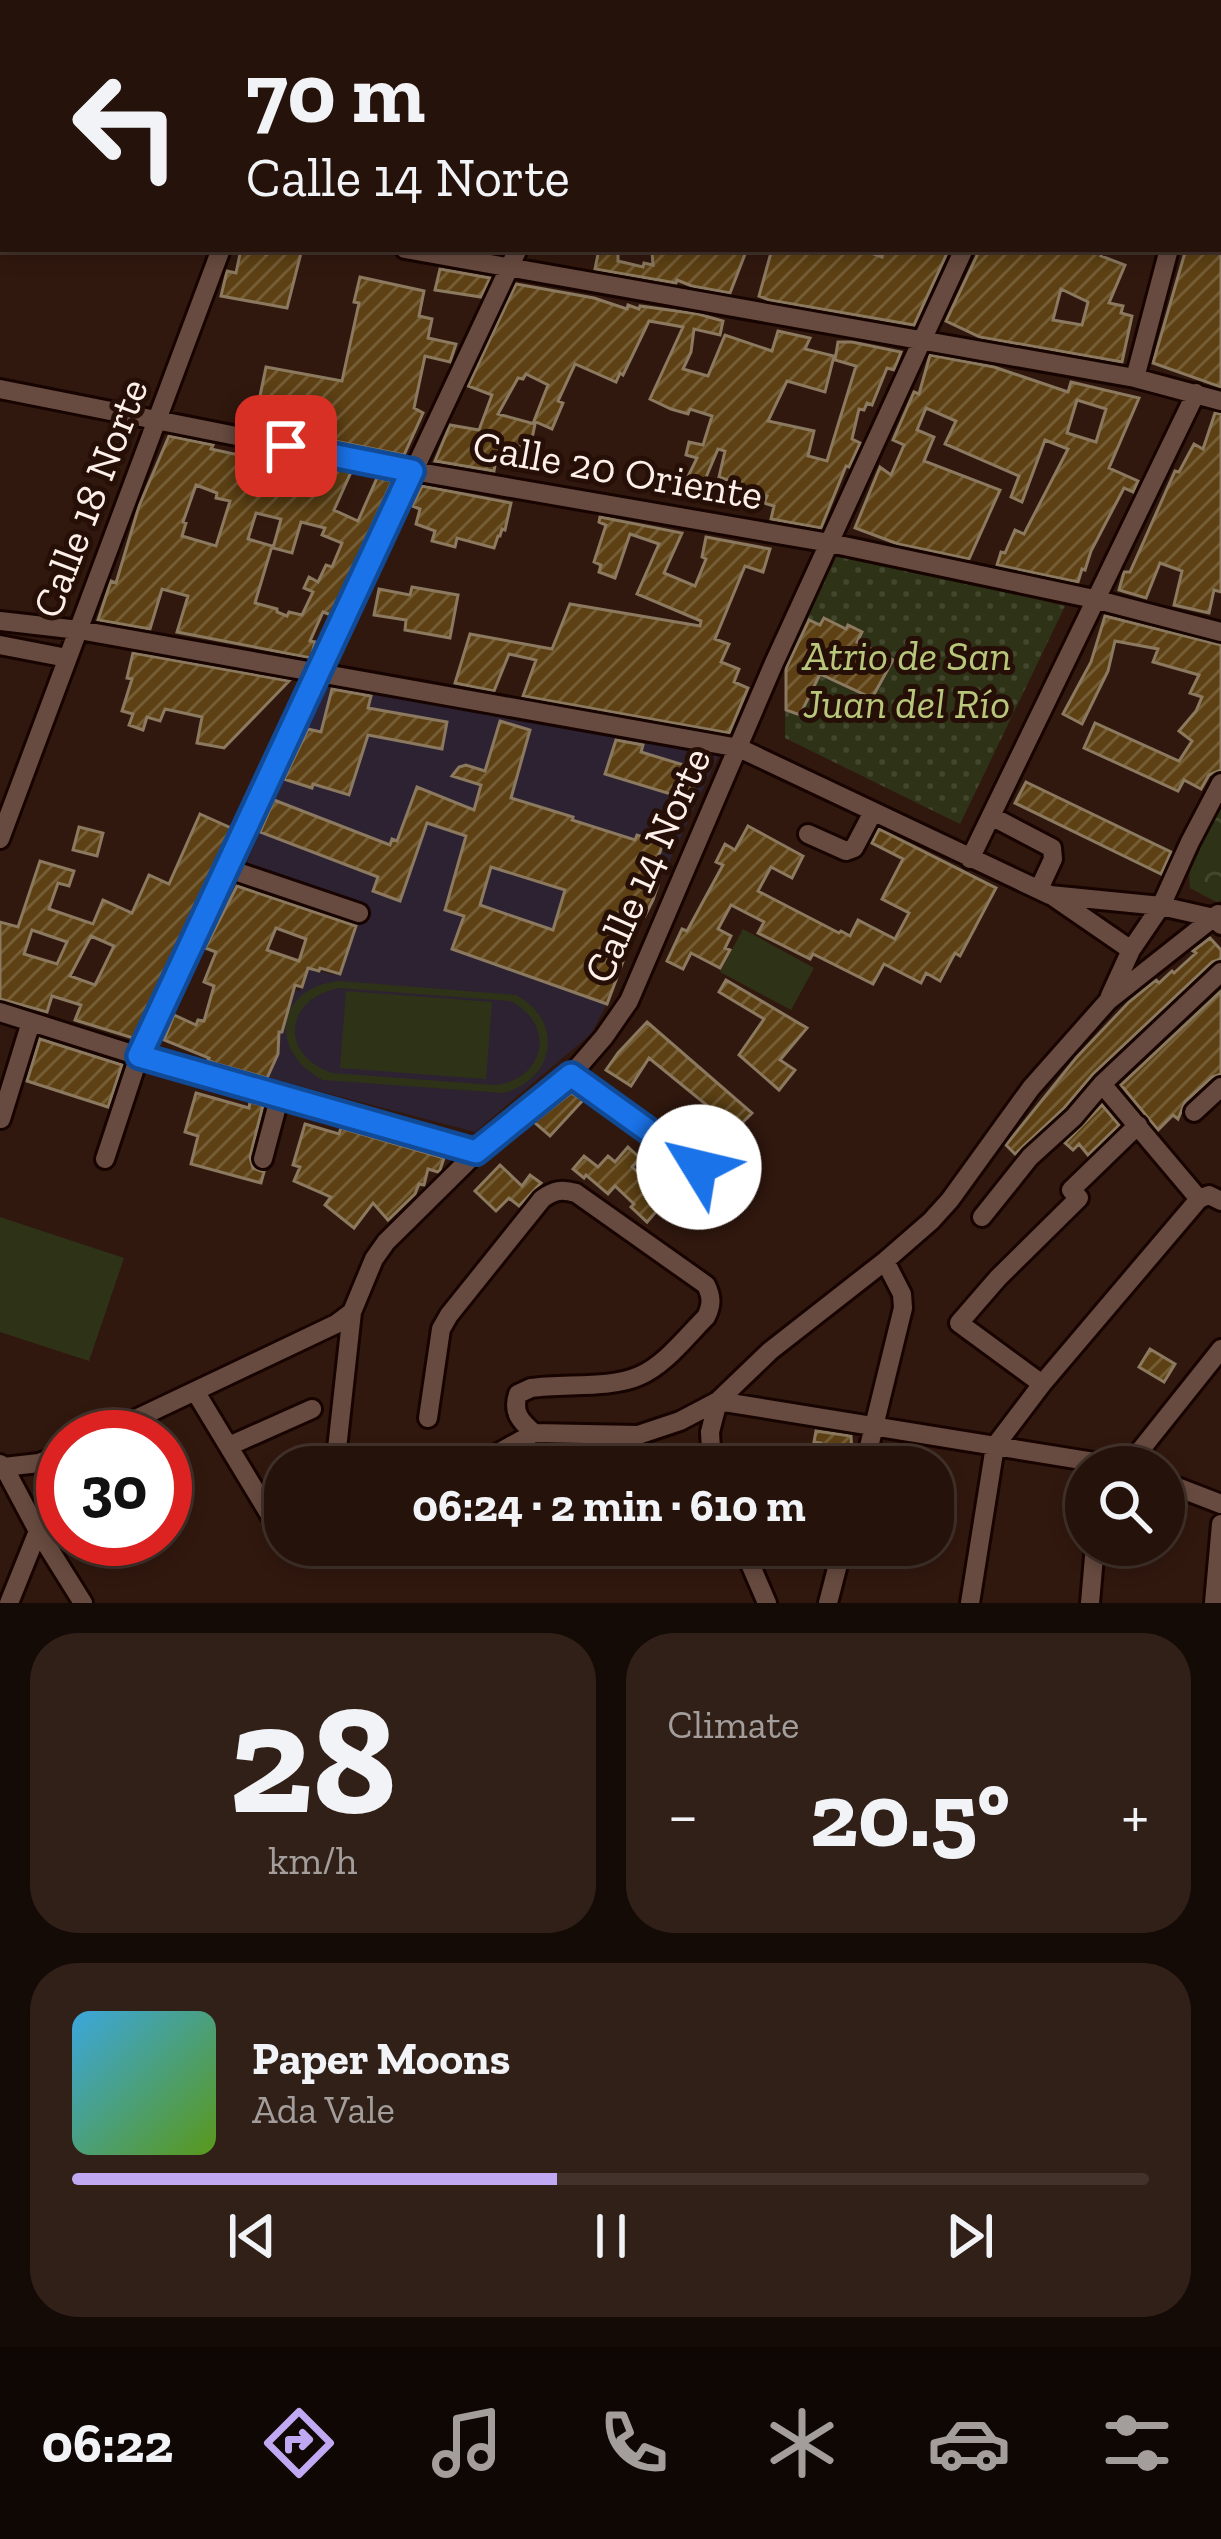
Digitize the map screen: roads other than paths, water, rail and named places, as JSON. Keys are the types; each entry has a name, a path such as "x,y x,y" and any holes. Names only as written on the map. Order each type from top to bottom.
{"street":[{"name":"Calle 18 Norte","path":"0,839 5,812 79,630 220,252"},
{"path":"441,252 513,258 1135,378 1221,400"},
{"name":"Calle 14 Norte","path":"337,1446 352,1312 374,1259 476,1152 571,1075 629,1001 774,663 963,252"},
{"path":"1135,378 1168,252"},
{"path":"105,1159 139,1056 513,258"},
{"name":"Calle 20 Oriente","path":"0,389 412,471 830,543 1094,599 1221,632"},
{"path":"970,859 1196,393"},
{"path":"0,621 79,630 739,748 1044,892 1131,950"},
{"path":"0,645 68,658"},
{"path":"1108,1001 1221,783"},
{"path":"808,834 847,851 854,848 873,812"},
{"path":"991,816 1052,848 1044,892"},
{"path":"226,868 359,913"},
{"path":"1044,892 1219,918"},
{"path":"511,1446 534,1433 638,1436 718,1401 770,1351 931,1221 1031,1088 1108,1001 1219,918"},
{"path":"982,1216 1030,1157 1221,972"},
{"path":"0,1012 476,1152"},
{"path":"1,1119 31,1022"},
{"path":"571,1075 731,1190"},
{"path":"970,1603 995,1446 1042,1384 1210,1198 1102,1084"},
{"path":"1194,1112 1221,1087"},
{"path":"263,1159 280,1095"},
{"path":"1042,1384 959,1323 1079,1198 1072,1190 1138,1125"},
{"path":"428,1418 441,1329 449,1315 542,1199 565,1189 576,1192 706,1285 711,1307 655,1367 640,1376 532,1388 518,1394 514,1404 520,1421 534,1433"},
{"path":"869,1446 903,1308 902,1294 885,1261"},
{"path":"156,1410 352,1312"},
{"path":"1143,1446 1221,1349"},
{"path":"196,1391 264,1505"},
{"path":"718,1401 1065,1458"},
{"path":"711,1446 718,1401"},
{"path":"229,1446 312,1409"},
{"path":"574,1435 575,1446"},
{"path":"36,1463 2,1466 36,1527"},
{"path":"1185,1490 1221,1504"},
{"path":"1214,1603 1221,1524"},
{"path":"8,1603 36,1536"},
{"path":"60,1566 83,1603"},
{"path":"751,1566 767,1603"},
{"path":"828,1603 838,1566"},
{"path":"1090,1603 1093,1566"}],"park label":[{"name":"Atrio de San Juan del Río","path":"907,679"}]}
